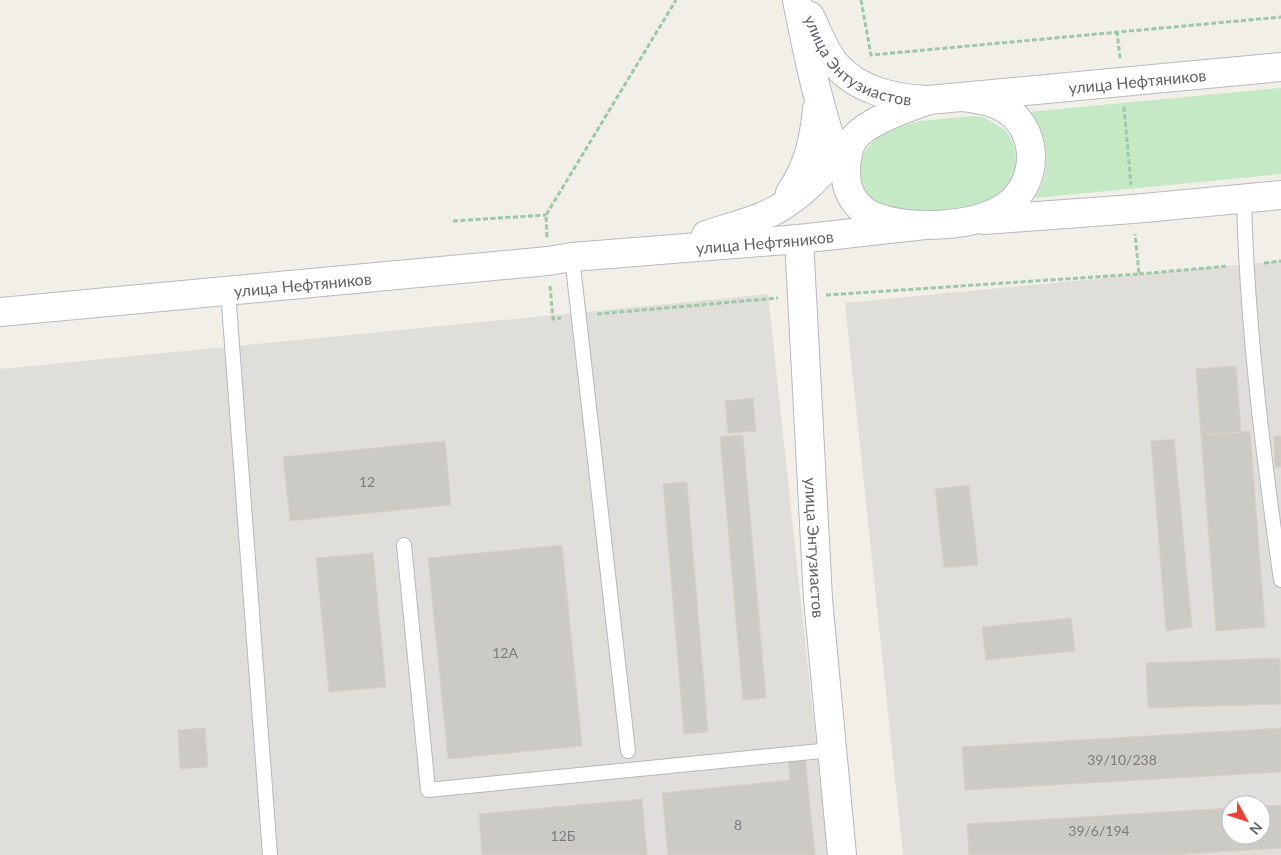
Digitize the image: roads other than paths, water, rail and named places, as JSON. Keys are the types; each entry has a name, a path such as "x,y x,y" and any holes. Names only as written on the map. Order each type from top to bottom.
{"main road":[{"name":"улица Энтузиастов","path":"797,0 818,100 845,148"},
{"name":"улица Энтузиастов","path":"802,0 828,53 836,66 848,76 864,87 887,95 929,100"},
{"name":"улица Нефтяников","path":"604,254 704,235 763,216 780,207 805,189 845,148 877,121 929,100 1281,68"},
{"name":"улица Нефтяников","path":"964,97 985,100 1002,106 1022,124 1032,151 1028,177 1022,189 1013,200 1005,206 973,220"},
{"path":"780,207 801,177 806,163 815,127 818,100"},
{"name":"улица Нефтяников","path":"845,148 847,160 846,183 854,200 867,213 889,222 925,225"},
{"name":"улица Нефтяников","path":"0,312 228,292 604,254 799,239 973,220 1281,196"},
{"name":"улица Энтузиастов","path":"799,239 818,599 842,855"}],"lane":[{"path":"1244,199 1246,264 1264,454 1281,580"},
{"path":"560,259 579,316 628,751"},
{"path":"228,292 270,855"},
{"path":"404,545 428,790 831,750"}]}
